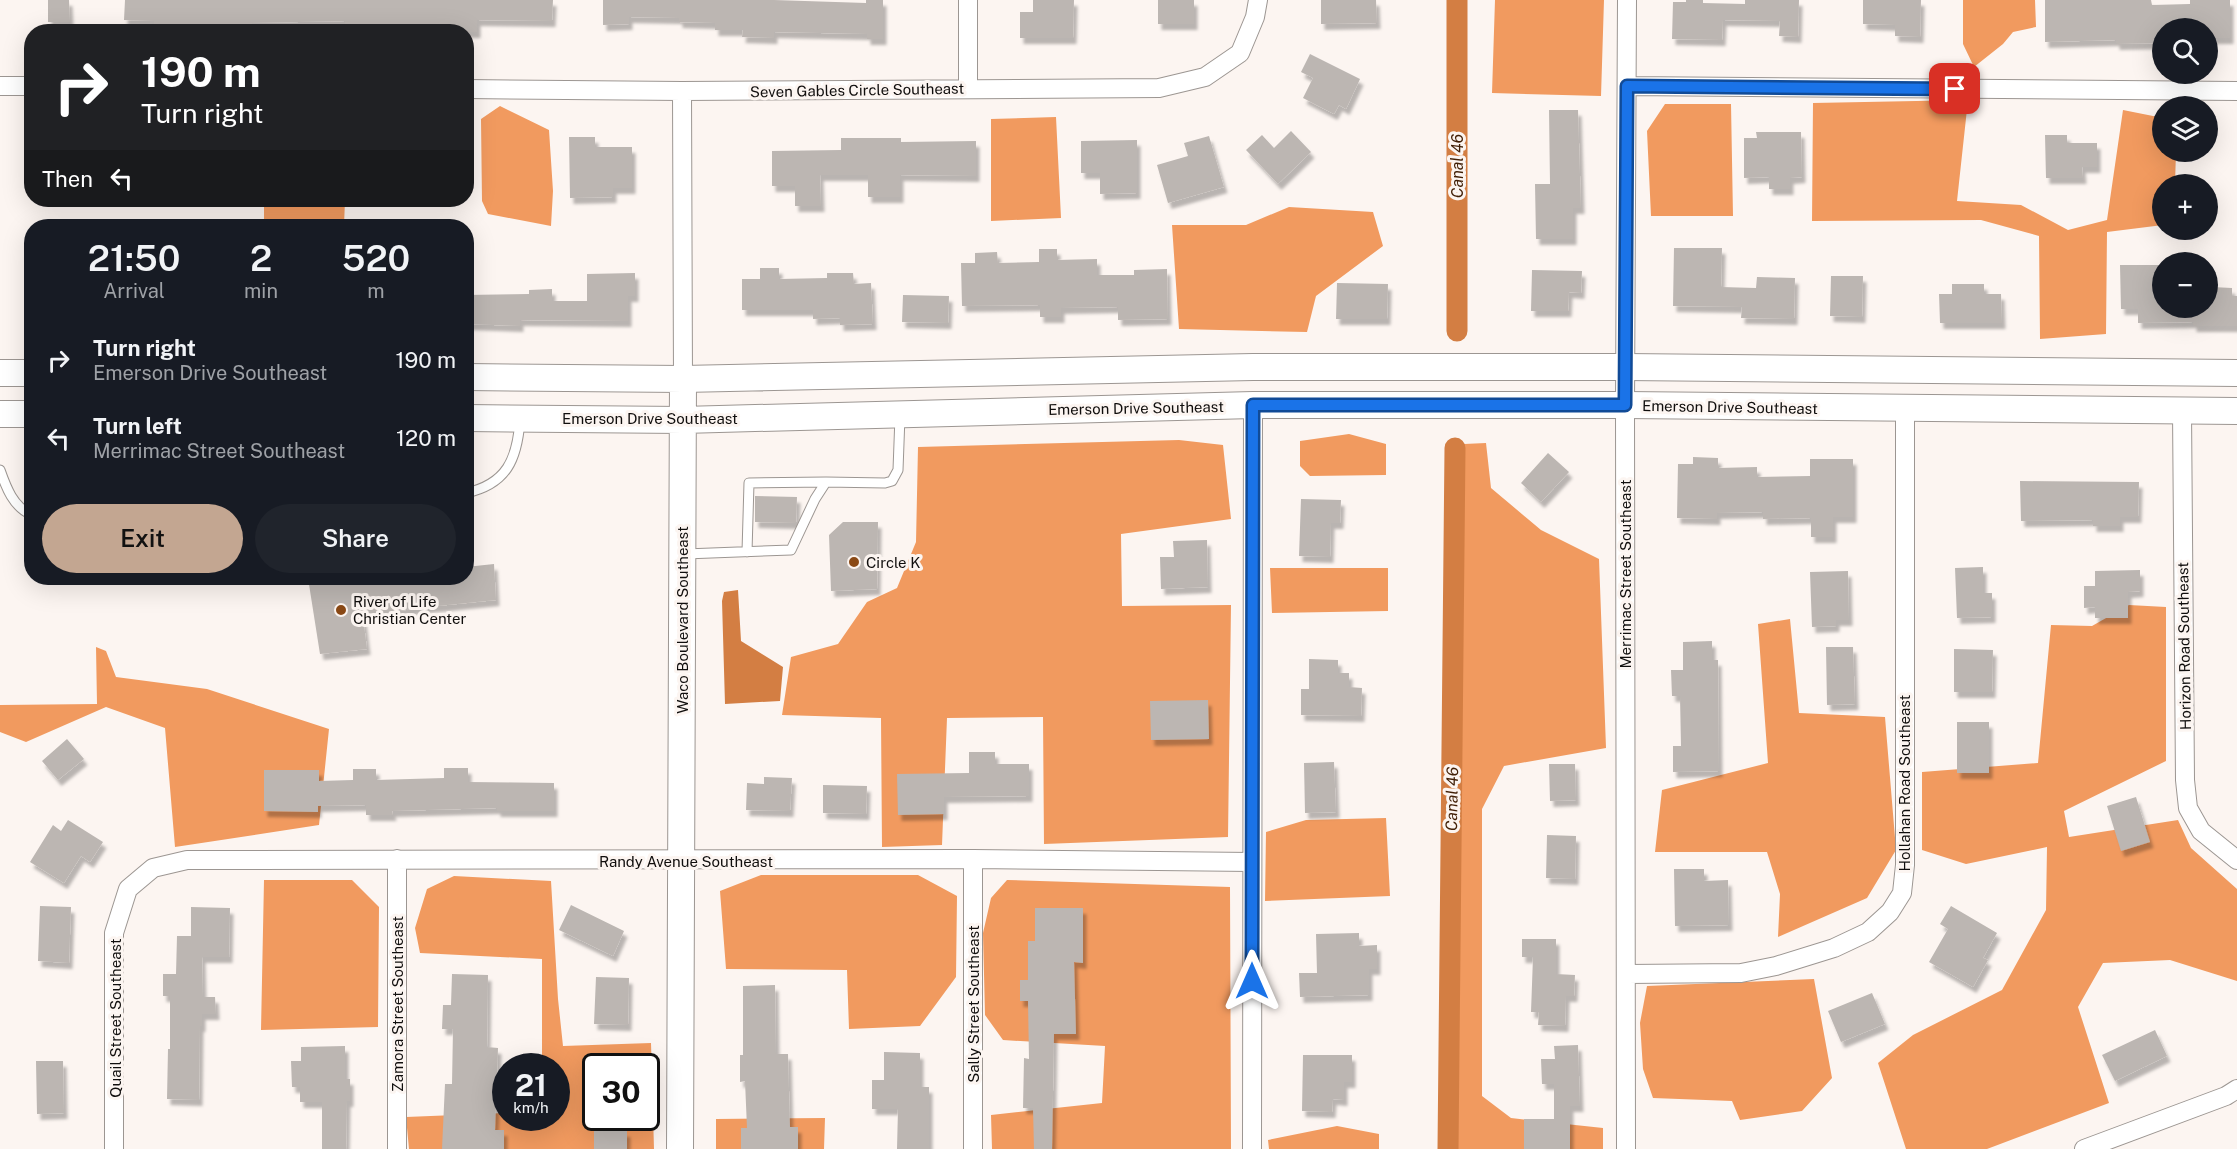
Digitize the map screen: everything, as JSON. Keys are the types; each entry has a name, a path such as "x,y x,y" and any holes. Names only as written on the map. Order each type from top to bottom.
{"street":[{"path":"968,0 968,89"},
{"name":"Seven Gables Circle Southeast","path":"474,89 682,92 1159,88 1205,77 1240,53 1256,17 1258,0"},
{"name":"Merrimac Street Southeast","path":"1626,1149 1627,0"},
{"path":"0,86 24,86"},
{"path":"1627,86 2237,91"},
{"name":"Waco Boulevard Southeast","path":"680,1149 682,92"},
{"path":"474,377 683,379 1253,367 1625,367 2237,373"},
{"path":"0,373 24,373"},
{"path":"1252,1149 1253,405"},
{"name":"Emerson Drive Southeast","path":"474,418 683,420 1253,405 1625,405 2237,411"},
{"name":"Hollahan Road Southeast","path":"1627,974 1741,973 1776,966 1834,948 1868,932 1890,912 1902,893 1905,866 1905,408"},
{"name":"Horizon Road Southeast","path":"2182,411 2188,808 2201,831 2237,860"},
{"path":"0,414 24,414"},
{"name":"Zamora Street Southeast","path":"397,859 397,1149"},
{"name":"Randy Avenue Southeast","path":"128,889 153,868 187,860 1252,862"},
{"name":"Sally Street Southeast","path":"973,860 973,1149"},
{"name":"Quail Street Southeast","path":"114,1149 114,933 128,889"},
{"path":"2084,1149 2226,1096 2237,1089"}],"lane":[{"path":"747,552 749,483 885,483 892,481 897,470 900,414"},
{"path":"474,491 484,489 507,470 518,446 520,418"},
{"path":"0,470 8,493 24,510"},
{"path":"682,554 792,550 814,499 826,482"}],"shaded area":[{"path":"1495,0 1604,0 1601,96 1492,93"},
{"path":"1963,0 2035,0 2036,27 2013,32 2003,44 1974,67 1963,44"},
{"path":"1968,100 1957,201 2021,205 2068,230 2107,220 2123,110 2152,116 2152,162 2176,162 2175,174 2152,174 2152,226 2107,232 2106,334 2040,339 2039,236 1981,220 1812,221 1813,103"},
{"path":"1665,104 1731,104 1733,216 1651,216 1647,131"},
{"path":"500,106 549,130 553,191 551,226 488,214 482,201 481,119"},
{"path":"1056,117 1061,218 991,221 991,119"},
{"path":"264,207 345,207 344,219 264,219"},
{"path":"1289,207 1373,212 1383,246 1316,296 1307,332 1179,329 1172,225 1246,225"},
{"path":"1349,434 1386,444 1386,475 1310,476 1300,466 1300,441"},
{"path":"1179,440 1223,445 1231,519 1121,534 1122,606 1231,605 1228,837 1044,844 1043,717 947,718 942,845 882,847 881,718 782,715 791,657 838,644 867,602 897,588 916,542 918,447"},
{"path":"1486,443 1491,488 1541,530 1599,559 1606,748 1504,766 1482,809 1482,1096 1511,1118 1603,1128 1603,1149 1456,1149 1464,444"},
{"path":"1270,568 1388,568 1388,611 1272,613"},
{"path":"738,590 741,641 783,667 780,701 725,704 722,601 724,592"},
{"path":"2129,605 2166,607 2166,761 2064,811 2069,837 2178,820 2191,848 2237,889 2237,981 2170,960 2103,963 2078,1007 2109,1103 1987,1149 1906,1149 1878,1063 1913,1035 2002,990 2046,910 2047,847 1966,864 1922,850 1922,772 2038,763 2051,625 2092,626"},
{"path":"1790,619 1799,713 1885,717 1896,850 1867,898 1778,937 1780,894 1767,852 1655,852 1662,790 1768,763 1758,624"},
{"path":"96,647 106,651 116,677 207,689 329,729 319,825 175,847 165,728 106,707 26,742 0,732 0,705 97,704"},
{"path":"1386,818 1390,896 1265,901 1266,832 1306,820"},
{"path":"761,875 918,875 957,896 956,977 920,1026 849,1029 847,970 726,969 720,891"},
{"path":"454,876 551,881 563,1046 651,1043 651,1053 582,1053 582,1131 653,1131 654,1149 409,1149 406,1117 492,1114 492,1131 570,1131 570,1053 542,1053 542,959 420,953 415,928 427,889"},
{"path":"264,880 352,880 379,907 378,1027 261,1030"},
{"path":"1007,880 1230,887 1231,1149 992,1149 991,1115 1102,1103 1105,1046 1003,1040 985,1015 983,933 991,898"},
{"path":"1814,979 1832,1078 1802,1111 1740,1120 1732,1101 1653,1098 1643,1069 1640,1023 1647,986"},
{"path":"825,1118 824,1149 716,1149 716,1119"},
{"path":"1337,1126 1379,1134 1379,1149 1269,1149 1268,1140"}],"building":[{"path":"48,0 69,0 70,22 48,22"},
{"path":"125,0 553,0 552,21 477,20 477,32 474,32 474,24 345,24 345,21 154,24 154,21 124,20"},
{"path":"603,0 774,0 866,3 866,0 883,0 883,39 867,39 867,34 774,32 774,38 742,37 743,30 715,30 715,23 679,22 679,18 629,17 629,24 603,25"},
{"path":"1033,0 1074,0 1073,38 1020,38 1020,12 1033,12"},
{"path":"1158,0 1194,0 1194,24 1158,24"},
{"path":"1321,0 1376,0 1377,23 1321,24"},
{"path":"1686,0 1703,0 1703,3 1745,4 1745,0 1799,0 1798,37 1779,36 1780,21 1723,20 1722,40 1672,39 1673,2 1686,2"},
{"path":"1863,0 1921,0 1920,37 1895,36 1895,25 1863,24"},
{"path":"2045,0 2151,0 2152,5 2190,4 2190,0 2230,0 2230,38 2218,38 2218,18 2152,18 2152,43 2116,44 2116,40 2045,42"},
{"path":"1310,54 1360,79 1346,109 1339,105 1334,114 1303,98 1313,78 1301,72"},
{"path":"1549,110 1578,110 1581,208 1573,208 1573,239 1536,239 1535,184 1550,184"},
{"path":"1291,131 1311,152 1278,184 1246,150 1262,135 1274,148"},
{"path":"1756,132 1801,132 1802,177 1790,178 1790,189 1769,189 1769,177 1744,178 1744,138 1757,138"},
{"path":"2045,135 2067,135 2067,143 2097,143 2097,167 2082,167 2083,178 2046,178"},
{"path":"1209,136 1224,187 1168,203 1157,165 1188,156 1184,143"},
{"path":"569,137 595,137 595,147 632,147 632,188 613,188 613,197 570,198"},
{"path":"841,138 901,138 901,142 976,141 976,176 900,175 900,197 868,197 868,175 820,175 821,206 795,206 795,186 772,186 772,151 841,150"},
{"path":"1137,140 1137,193 1100,194 1100,173 1081,173 1081,141"},
{"path":"1674,248 1722,248 1721,287 1756,288 1757,277 1795,278 1794,319 1741,318 1742,307 1673,306"},
{"path":"1039,249 1057,249 1057,260 1097,259 1097,275 1134,275 1134,270 1167,269 1168,319 1118,320 1118,307 1061,308 1061,317 1040,317 1040,305 962,306 961,263 975,263 975,253 997,252 998,263 1039,262"},
{"path":"2120,265 2152,265 2152,318 2218,318 2218,287 2232,288 2232,296 2237,296 2237,326 2193,326 2193,322 2138,323 2138,309 2121,309"},
{"path":"760,268 779,268 779,279 827,278 827,273 853,273 854,284 871,283 873,324 840,325 840,318 813,319 813,310 742,310 742,279 760,279"},
{"path":"1532,270 1582,271 1581,293 1569,292 1568,311 1531,311"},
{"path":"635,273 635,296 628,296 628,321 520,320 520,326 474,324 474,295 529,294 529,290 552,289 552,301 587,301 587,274"},
{"path":"1831,276 1863,276 1862,317 1830,316"},
{"path":"1337,283 1388,284 1387,319 1336,319"},
{"path":"1952,284 1984,284 1984,294 2001,294 2002,323 1940,323 1939,294 1952,294"},
{"path":"903,295 949,296 948,323 902,322"},
{"path":"1548,453 1569,472 1541,502 1521,483"},
{"path":"1693,457 1718,458 1718,468 1757,467 1757,477 1810,476 1810,459 1853,459 1853,517 1833,517 1833,537 1811,537 1811,518 1763,519 1763,512 1717,513 1717,519 1677,518 1678,464 1693,464"},
{"path":"2020,481 2139,482 2138,517 2120,517 2120,526 2093,526 2093,520 2021,521"},
{"path":"755,496 797,497 796,523 755,522"},
{"path":"1301,499 1341,500 1340,523 1331,523 1330,557 1299,556"},
{"name":"Circle K","path":"843,522 878,522 877,589 831,591 829,535"},
{"path":"1207,540 1208,587 1161,589 1160,557 1174,557 1173,541"},
{"path":"494,564 496,600 418,608 363,617 367,649 320,654 309,585 474,585 474,566"},
{"path":"1983,567 1983,593 1992,593 1992,617 1957,618 1955,568"},
{"path":"2140,570 2140,591 2128,592 2128,618 2095,618 2095,607 2084,608 2084,586 2095,586 2095,571"},
{"path":"1848,571 1849,620 1836,620 1836,626 1812,627 1810,572"},
{"path":"1712,641 1712,660 1718,660 1719,771 1673,772 1673,746 1681,746 1680,696 1672,696 1671,670 1683,670 1683,642"},
{"path":"1826,647 1853,647 1855,704 1827,705"},
{"path":"1954,649 1993,650 1992,692 1954,692"},
{"path":"1309,659 1338,660 1338,673 1349,673 1349,687 1362,688 1361,716 1301,715 1301,689 1309,689"},
{"path":"1208,700 1209,739 1151,740 1150,701"},
{"path":"1957,722 1989,722 1989,773 1957,773"},
{"path":"67,739 84,759 58,780 42,761"},
{"path":"969,752 995,752 995,764 1029,764 1029,796 944,797 944,814 898,815 897,774 969,773"},
{"path":"1334,762 1336,812 1305,813 1304,763"},
{"path":"1549,764 1575,764 1576,800 1550,801"},
{"path":"444,768 468,768 468,782 554,783 554,811 497,811 497,808 392,811 393,815 366,815 366,805 318,806 318,812 264,811 264,770 319,770 319,781 353,780 353,769 376,769 376,780 444,778"},
{"path":"764,777 792,778 790,811 746,810 747,783 764,784"},
{"path":"823,785 867,786 866,814 823,813"},
{"path":"2136,797 2150,842 2121,851 2107,806"},
{"path":"68,820 103,842 90,862 81,856 64,883 30,862 53,825 61,831"},
{"path":"1547,835 1576,836 1575,879 1546,878"},
{"path":"1674,869 1704,869 1704,881 1728,880 1729,925 1675,926"},
{"path":"571,905 624,931 613,956 559,930"},
{"path":"40,906 71,907 69,963 38,961"},
{"path":"1951,906 1997,933 1983,958 1988,960 1973,987 1929,962 1948,929 1940,924"},
{"path":"191,907 230,908 229,957 202,957 203,997 215,997 216,1014 202,1014 199,1100 167,1099 170,996 163,996 163,974 176,974 177,936 191,936"},
{"path":"1035,908 1083,908 1083,963 1074,962 1076,1034 1054,1034 1052,1149 1034,1149 1033,1108 1023,1108 1024,1058 1029,1059 1028,1001 1020,1001 1020,980 1028,980 1028,941 1035,941"},
{"path":"1359,933 1359,946 1377,945 1377,969 1369,969 1369,995 1300,997 1299,973 1317,973 1316,934"},
{"path":"1522,939 1556,939 1556,974 1575,975 1574,996 1566,996 1565,1026 1538,1025 1539,1012 1531,1012 1533,957 1522,957"},
{"path":"452,974 488,975 487,1047 498,1048 498,1053 492,1053 492,1131 504,1131 504,1149 442,1149 445,1084 452,1084 453,1029 442,1029 443,1005 451,1005"},
{"path":"596,977 629,978 628,1025 594,1024"},
{"path":"775,985 776,1054 788,1054 790,1127 798,1127 798,1149 741,1149 741,1128 747,1128 745,1081 740,1082 740,1055 743,1055 743,986"},
{"path":"1872,993 1885,1024 1841,1042 1828,1011"},
{"path":"2155,1030 2167,1056 2115,1081 2102,1055"},
{"path":"1578,1045 1580,1106 1570,1106 1570,1149 1524,1149 1524,1119 1554,1119 1554,1084 1542,1084 1541,1059 1555,1059 1554,1046"},
{"path":"345,1046 345,1079 350,1079 346,1149 322,1149 322,1102 300,1102 300,1087 292,1087 291,1061 301,1061 301,1047"},
{"path":"884,1052 920,1053 920,1087 929,1087 929,1149 897,1149 898,1109 872,1109 872,1080 884,1080"},
{"path":"1303,1055 1352,1055 1352,1082 1344,1082 1344,1100 1333,1099 1332,1112 1302,1111"},
{"path":"36,1061 63,1061 64,1113 37,1114"},
{"path":"594,1131 627,1131 627,1149 594,1149"}],"waterway":[{"name":"Canal 46","path":"1457,0 1457,331"},
{"name":"Canal 46","path":"1448,1149 1455,448"}],"place":[{"name":"Circle K","path":"854,562"},
{"name":"River of Life Christian Center","path":"341,610"}],"route":[{"path":"1252,981 1253,405 1625,405 1627,86 1955,89"}]}
